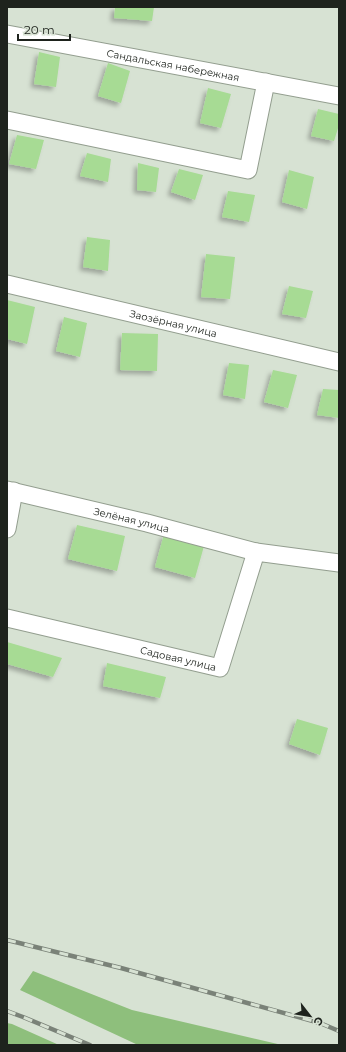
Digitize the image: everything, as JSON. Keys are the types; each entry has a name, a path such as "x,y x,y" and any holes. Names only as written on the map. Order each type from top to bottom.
{"street":[{"name":"Сандальская набережная","path":"7,34 339,96"},
{"path":"7,120 248,170 266,82"},
{"name":"Заозёрная улица","path":"7,284 339,362"},
{"path":"7,529 11,490"},
{"name":"Зелёная улица","path":"11,490 147,523 256,552"},
{"path":"256,552 339,563"},
{"name":"Садовая улица","path":"7,618 220,668 256,552"}],"green space":[{"path":"33,971 132,1010 282,1045 138,1045 20,990"},
{"path":"7,1023 12,1024 59,1045 7,1045"}],"building":[{"path":"115,7 154,7 152,21 114,18"},
{"path":"39,52 60,57 56,87 34,84"},
{"path":"108,63 130,71 121,103 98,96"},
{"path":"208,88 231,94 221,128 200,123"},
{"path":"318,109 339,114 339,125 334,141 311,136"},
{"path":"17,135 44,140 36,169 9,164"},
{"path":"87,153 111,159 108,182 80,176"},
{"path":"138,163 159,168 156,192 137,190"},
{"path":"179,169 203,175 195,200 171,192"},
{"path":"289,170 314,177 307,209 282,202"},
{"path":"228,191 255,195 249,222 222,217"},
{"path":"87,237 110,240 108,271 83,267"},
{"path":"206,254 235,257 230,299 201,297"},
{"path":"289,286 313,291 306,318 282,314"},
{"path":"7,300 35,307 27,344 7,339"},
{"path":"64,317 87,323 80,357 56,351"},
{"path":"122,333 158,334 157,371 120,370"},
{"path":"229,363 249,365 245,399 223,395"},
{"path":"273,370 297,375 288,408 264,402"},
{"path":"323,389 339,390 339,418 317,415"},
{"path":"77,525 125,536 117,571 68,559"},
{"path":"164,534 204,546 195,578 155,567"},
{"path":"7,642 62,658 53,677 7,664"},
{"path":"107,663 166,677 160,698 103,686"},
{"path":"297,719 328,728 320,755 289,744"}],"railway":[{"path":"7,940 121,968 320,1023 339,1031"},
{"path":"7,1011 90,1045"}]}
